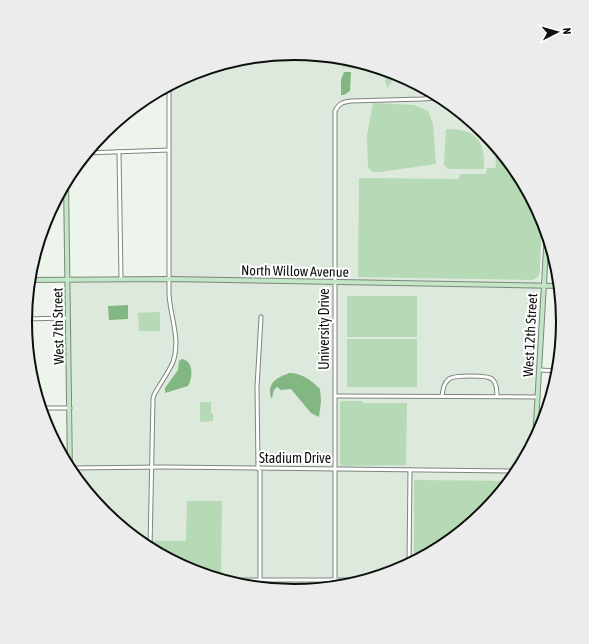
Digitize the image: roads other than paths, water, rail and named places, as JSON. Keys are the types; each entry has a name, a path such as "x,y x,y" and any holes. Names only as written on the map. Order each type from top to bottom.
{"main road":[{"name":"West 7th Street","path":"66,192 70,458"},
{"name":"West 12th Street","path":"536,424 546,247"},
{"name":"North Willow Avenue","path":"35,280 169,279 555,286"}],"street":[{"path":"150,541 154,394 170,368 176,348 170,305 169,279 169,92"},
{"name":"University Drive","path":"335,580 335,111 342,102 431,98"},
{"path":"94,153 169,150"},
{"path":"119,152 121,280"},
{"path":"260,580 257,387 261,317"},
{"path":"32,319 68,318"},
{"path":"540,370 552,371"},
{"path":"442,396 445,383 450,378 455,377 486,377 492,379 495,384 497,396"},
{"path":"335,396 538,397"},
{"path":"47,408 70,408"},
{"name":"Stadium Drive","path":"77,470 153,468 511,471"},
{"path":"410,470 410,558"},
{"path":"249,580 340,580"}]}
